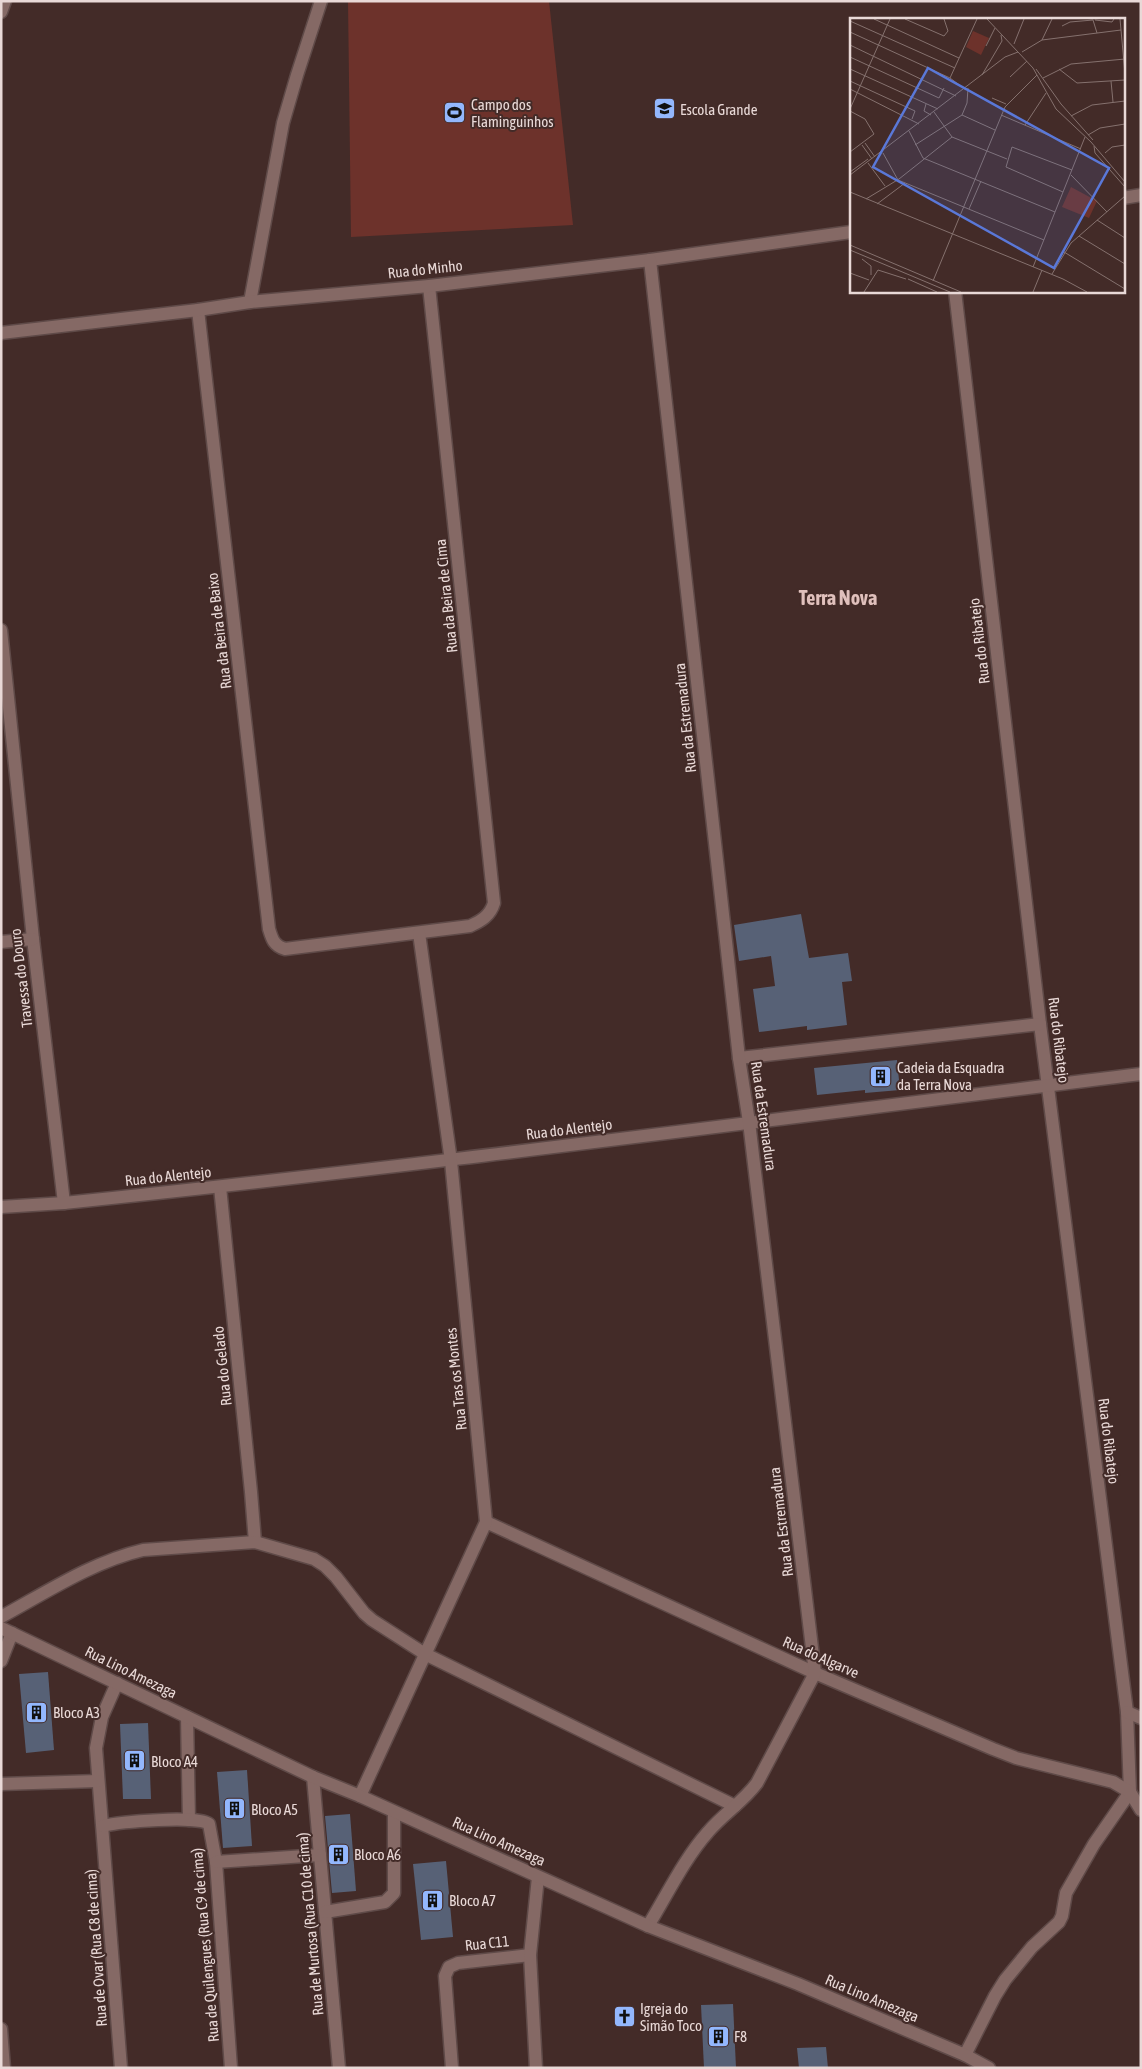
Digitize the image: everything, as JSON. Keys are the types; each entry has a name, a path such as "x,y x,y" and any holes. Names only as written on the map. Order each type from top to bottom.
{"street":[{"path":"1,12 5,1"},
{"path":"250,302 284,123 321,1"},
{"path":"1124,198 1141,195"},
{"name":"Rua do Minho","path":"1,333 198,310 250,302 429,286 650,260 850,232"},
{"name":"Rua da Estremadura","path":"650,260 739,1058 749,1122 815,1672"},
{"name":"Rua da Beira de Cima","path":"419,934 470,926 486,917 492,910 494,903 429,286"},
{"name":"Rua do Ribatejo","path":"955,292 1040,1024 1127,1712 1130,1792"},
{"name":"Rua da Beira de Baixo","path":"198,310 269,929 272,940 278,948 285,950 419,934"},
{"name":"Travessa do Douro","path":"1,630 32,940 64,1203"},
{"name":"Rua Tras os Montes","path":"419,934 451,1161 486,1522"},
{"path":"1,942 32,940"},
{"path":"739,1058 1040,1024"},
{"name":"Rua do Alentejo","path":"1,1207 64,1203 451,1161 1141,1074"},
{"name":"Rua do Gelado","path":"220,1187 255,1542"},
{"path":"360,1796 486,1522"},
{"name":"Rua do Algarve","path":"486,1522 815,1672 993,1749 1016,1758 1104,1778 1130,1792"},
{"path":"1,1617 68,1580 126,1554 152,1549 255,1542 314,1559 336,1577 364,1613 372,1620 425,1654 735,1806"},
{"path":"1,1661 7,1631"},
{"name":"Rua Lino Amezaga","path":"7,1631 313,1777 360,1796 648,1926 798,1984 965,2055 990,2068"},
{"path":"648,1926 696,1847 714,1826 748,1796 757,1783 815,1672"},
{"name":"Rua de Ovar (Rua C8 de cima)","path":"116,1683 102,1717 96,1748 121,2068"},
{"path":"1127,1712 1141,1718"},
{"path":"103,1826 122,1823 189,1820 186,1717"},
{"name":"Rua de Murtosa (Rua C10 de cima)","path":"313,1777 339,2068"},
{"path":"1,1784 98,1781"},
{"path":"965,2055 1005,1980 1032,1947 1059,1922 1062,1916 1066,1893 1094,1844 1130,1792 1141,1810"},
{"path":"325,1912 386,1902 394,1893 394,1812"},
{"name":"Rua de Quilengues (Rua C9 de cima)","path":"189,1820 206,1821 211,1828 216,1862 231,2068"},
{"path":"216,1862 320,1854"},
{"path":"536,2068 530,1956 538,1877"},
{"name":"Rua C11","path":"452,2068 445,1976 449,1967 458,1963 530,1956"},
{"path":"1,2029 4,2068"}],"shaded area":[{"name":"Campo dos Flaminguinhos","path":"348,1 549,1 573,225 351,237"}],"building":[{"path":"801,914 809,958 848,953 852,981 842,982 847,1025 807,1030 807,1026 759,1032 753,989 775,986 771,956 739,961 734,925"},
{"path":"897,1060 900,1090 865,1093 865,1090 817,1095 814,1068"},
{"name":"Bloco A3","path":"48,1672 54,1750 26,1753 19,1674"},
{"name":"Bloco A4","path":"148,1723 151,1799 123,1799 120,1724"},
{"name":"Bloco A5","path":"247,1770 252,1846 223,1848 217,1772"},
{"name":"Bloco A6","path":"350,1814 356,1891 332,1893 325,1816"},
{"name":"Bloco A7","path":"446,1861 453,1937 421,1940 413,1864"},
{"name":"F8","path":"733,2004 736,2068 704,2068 701,2005"},
{"path":"826,2047 828,2068 799,2068 797,2048"}],"place":[{"name":"Escola Grande","path":"664,109"},
{"name":"Campo dos Flaminguinhos","path":"455,113"},
{"name":"Cadeia da Esquadra da Terra Nova","path":"881,1076"},
{"name":"Bloco A3","path":"37,1712"},
{"name":"Bloco A4","path":"135,1761"},
{"name":"Bloco A5","path":"235,1809"},
{"name":"Bloco A6","path":"338,1854"},
{"name":"Bloco A7","path":"433,1900"},
{"name":"Igreja do Simão Toco","path":"624,2017"},
{"name":"F8","path":"718,2036"}],"district":[{"name":"Terra Nova","path":"838,597"}]}
